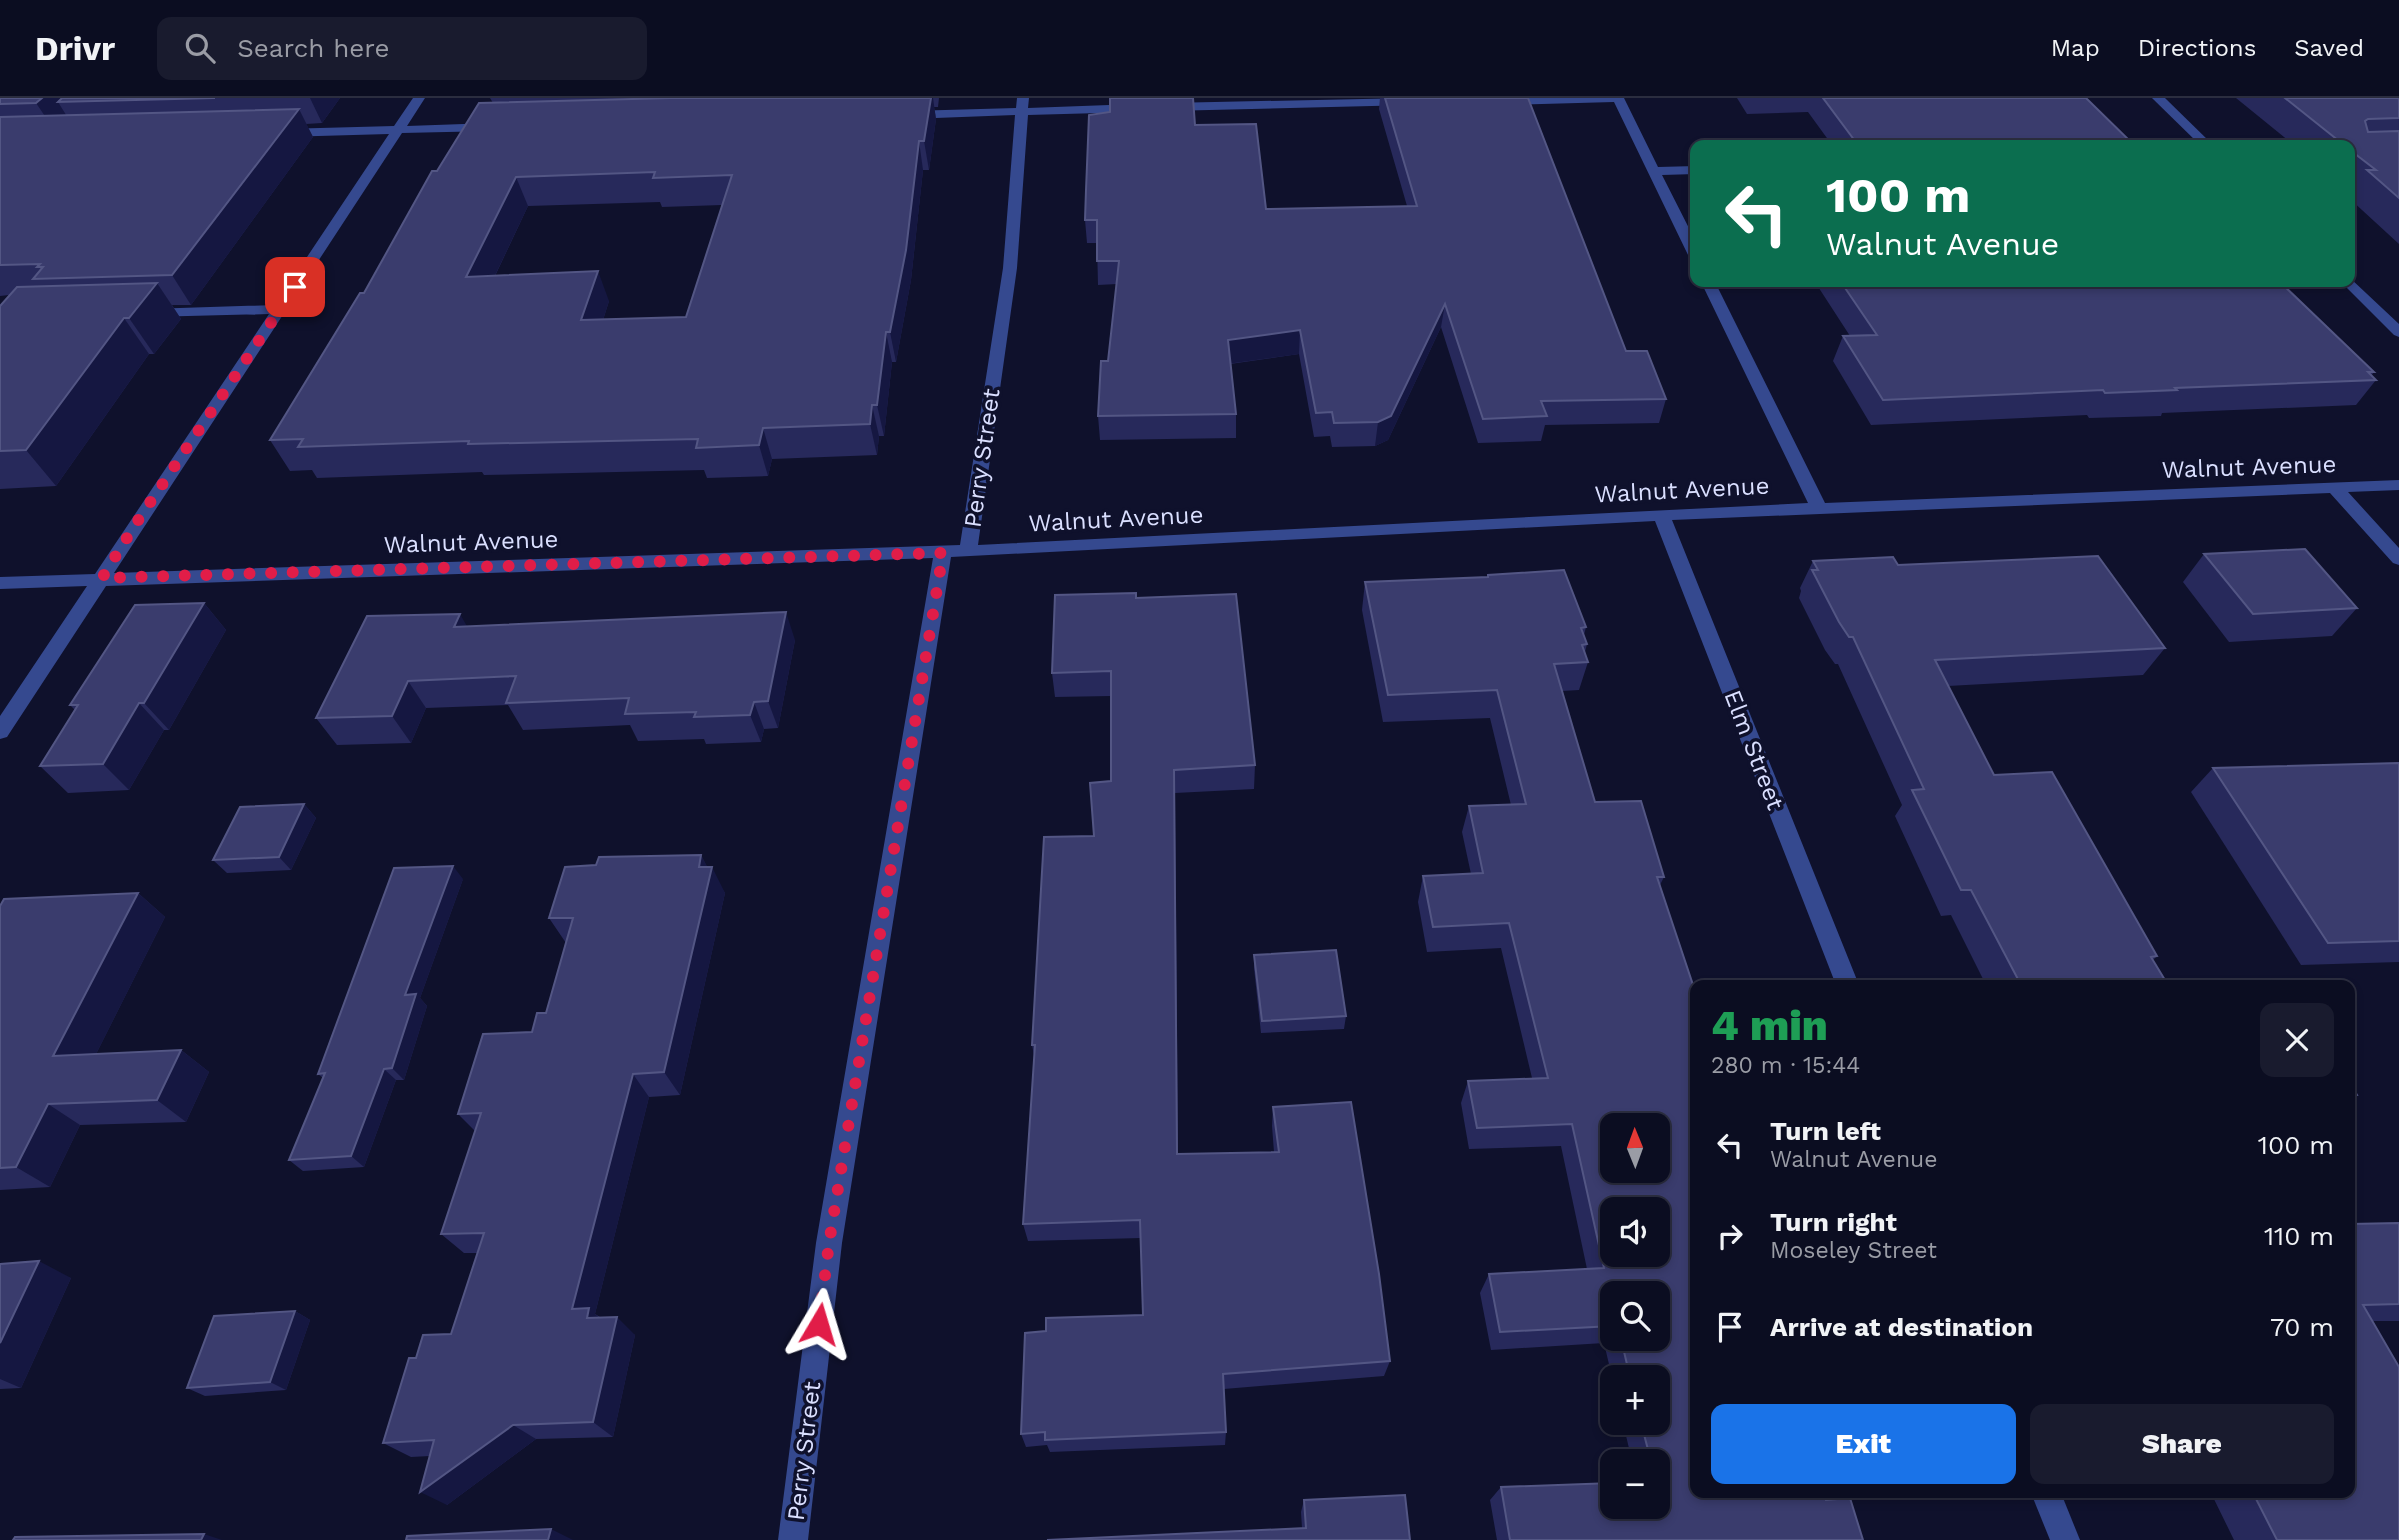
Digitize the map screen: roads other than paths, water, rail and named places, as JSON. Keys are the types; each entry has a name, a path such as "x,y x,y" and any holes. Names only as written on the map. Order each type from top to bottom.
{"street":[{"path":"0,732 419,98"},
{"path":"1486,101 1618,98 1690,245"},
{"path":"2158,98 2202,140"},
{"path":"895,115 1022,104 1153,107 1418,102"},
{"name":"Perry Street","path":"793,1540 829,1243 943,553 968,551 1010,268 1022,104"},
{"path":"262,133 510,127"},
{"path":"1654,171 1690,170"},
{"path":"1710,287 1819,509"},
{"path":"2353,287 2399,332"},
{"path":"134,313 280,309"},
{"name":"Walnut Avenue","path":"968,551 1661,515 2399,485"},
{"path":"2335,488 2399,559"},
{"name":"Elm Street","path":"1661,515 1845,980"},
{"name":"Walnut Avenue","path":"0,583 943,553"},
{"path":"2048,1498 2065,1540"}]}
